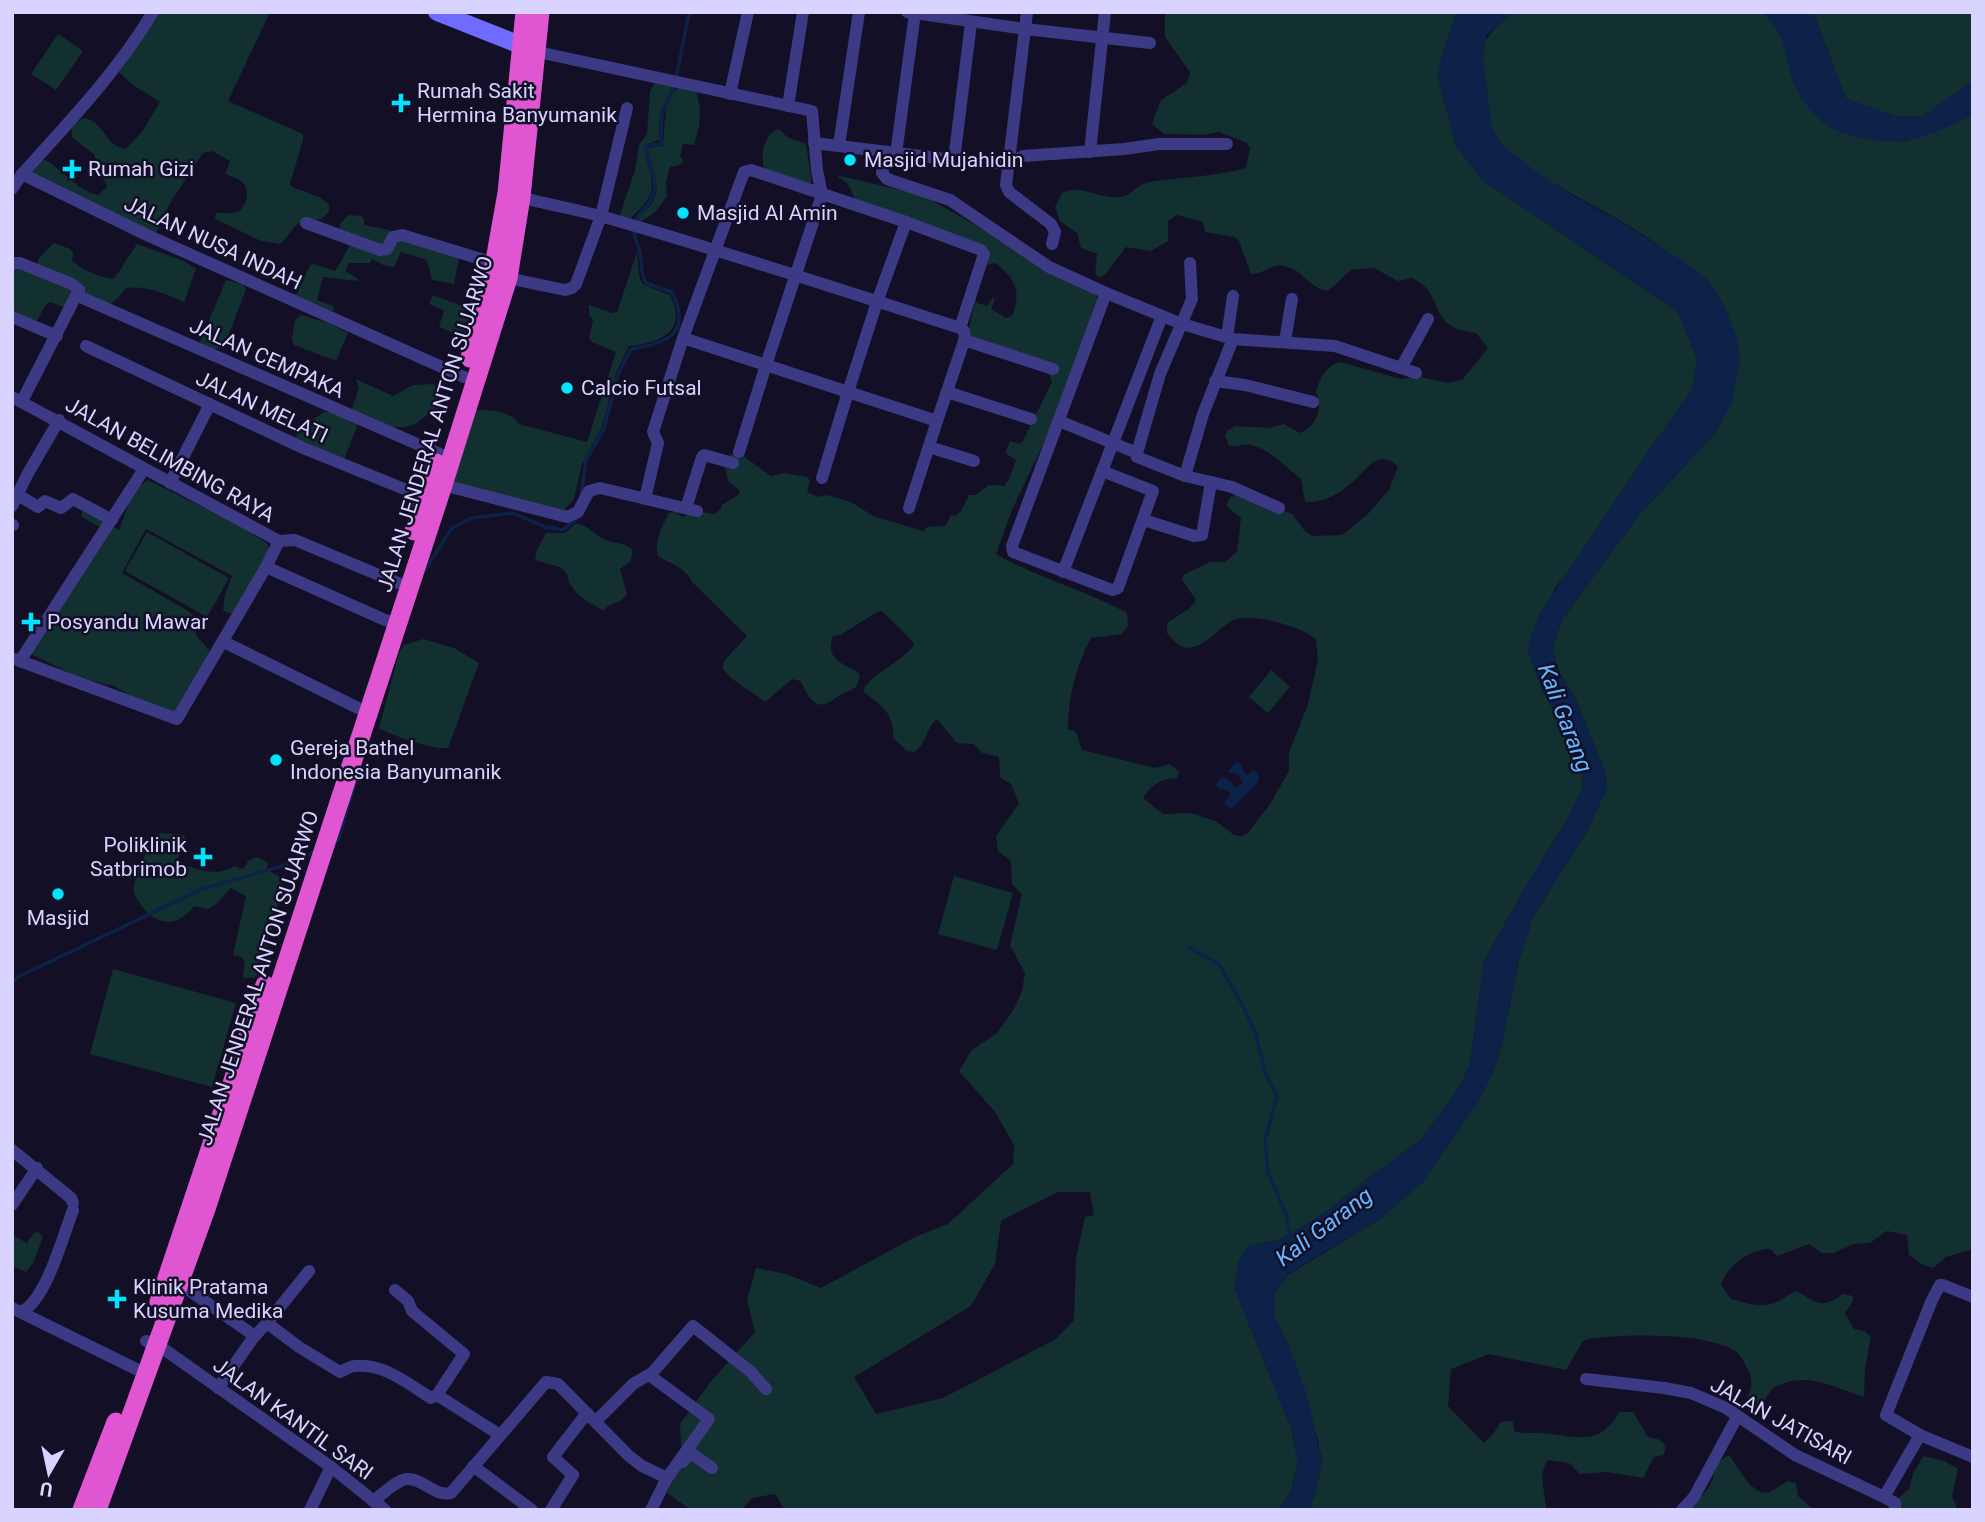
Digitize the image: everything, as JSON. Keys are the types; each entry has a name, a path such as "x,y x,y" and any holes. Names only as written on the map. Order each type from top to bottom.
{"highway":[{"path":"525,12 527,50"},
{"path":"527,50 540,12"},
{"name":"JALAN JENDERAL ANTON SUJARWO","path":"315,856 358,708 443,485 508,278 527,50"},
{"name":"JALAN JENDERAL ANTON SUJARWO","path":"96,1509 187,1244 391,621 398,583 464,377 514,195"},
{"name":"JALAN JENDERAL ANTON SUJARWO","path":"96,1509 136,1369 152,1343 180,1284 187,1244"}],"main road":[{"path":"437,12 527,50"}],"street":[{"path":"12,189 103,85 153,12"},
{"path":"730,94 748,12"},
{"path":"788,106 803,12"},
{"path":"839,145 859,12"},
{"path":"1027,12 1010,164 1006,176 1007,190 1051,224 1055,232 1052,244"},
{"path":"1090,152 1105,12"},
{"path":"1150,43 971,23 943,15 911,13 892,153 883,173 887,179 942,196 958,204 1037,260 1106,293 1182,324 1230,338 1335,346 1416,373"},
{"path":"954,160 971,23"},
{"path":"443,485 567,517 580,507 589,491 600,488 691,509 702,457 736,457 822,195 812,111 527,50"},
{"path":"508,278 565,290 576,284 601,216 627,108"},
{"path":"814,143 1010,164 1023,156 1159,145 1227,144"},
{"path":"645,499 658,443 653,432 683,338 744,172 751,170 983,251 947,392 909,508"},
{"name":"JALAN NUSA INDAH","path":"23,174 149,236 464,377"},
{"path":"514,195 601,216 797,275 877,302 1053,369"},
{"path":"822,478 877,302 906,222"},
{"path":"306,223 380,250 387,249 393,237 402,235 494,263"},
{"name":"JALAN CEMPAKA","path":"13,263 20,263 72,284 79,290 78,296 440,454"},
{"path":"1190,263 1192,299 1160,374 1137,457 1185,476 1232,487 1279,508"},
{"path":"1102,471 1153,491 1118,588 1112,590 1011,550 1106,293"},
{"path":"15,399 57,336 78,296"},
{"path":"1185,476 1202,414 1230,338 1233,296"},
{"path":"1285,341 1292,299"},
{"path":"1063,572 1162,316"},
{"path":"12,317 57,336"},
{"path":"1401,368 1428,320"},
{"path":"683,338 937,421"},
{"name":"JALAN MELATI","path":"86,346 303,448 424,497"},
{"path":"1215,381 1245,384 1313,402"},
{"path":"947,392 1031,419"},
{"name":"JALAN BELIMBING RAYA","path":"15,399 279,541 224,642 176,719 16,659"},
{"path":"170,483 210,404"},
{"path":"59,421 15,500 38,507 45,501 61,508 73,499 112,520"},
{"path":"1059,421 1137,453"},
{"path":"929,447 974,461"},
{"path":"16,659 144,469"},
{"path":"1144,520 1194,536 1202,535 1211,482"},
{"path":"279,541 295,540 398,583"},
{"path":"265,567 391,621"},
{"path":"224,642 358,708"},
{"path":"12,1150 71,1198 73,1207 44,1288 33,1304 17,1310"},
{"path":"12,1205 37,1168"},
{"path":"218,1388 255,1336 309,1271"},
{"path":"180,1284 255,1336"},
{"path":"1973,1297 1940,1285 1886,1415 1920,1435 1973,1457"},
{"path":"267,1323 340,1372 353,1365 378,1368 390,1372 431,1398 437,1395 464,1354 412,1311 408,1301 395,1290"},
{"path":"17,1310 136,1369"},
{"path":"551,1510 573,1475 553,1457 591,1417 649,1375 694,1326 751,1372 766,1389"},
{"name":"JALAN KANTIL SARI","path":"152,1343 331,1468 373,1501 402,1480 409,1479 437,1492 451,1493 546,1382 558,1384 642,1466 669,1476"},
{"path":"649,1375 709,1419 669,1476 651,1510"},
{"name":"JALAN JATISARI","path":"1587,1379 1691,1394 1726,1408 1795,1455 1884,1497"},
{"path":"437,1395 500,1435"},
{"path":"1682,1510 1694,1497 1737,1417"},
{"path":"1895,1510 1895,1503 1884,1497 1920,1435"},
{"path":"669,1476 677,1471 690,1454 712,1468"},
{"path":"472,1466 532,1510"},
{"path":"310,1510 331,1468"},
{"path":"373,1501 385,1510"}],"green space":[{"path":"157,12 270,12 228,101 303,134 290,184 321,198 329,205 329,212 321,219 298,223 281,244 261,241 215,219 216,213 239,211 244,205 247,192 241,181 225,174 230,161 212,151 203,153 171,201 156,234 30,171 43,159 90,193 98,195 107,187 94,170 95,155 73,138 71,127 83,118 90,120 113,143 125,149 142,132 160,102 133,85 119,72"},
{"path":"1165,12 1459,12 1442,56 1438,77 1456,145 1481,179 1678,312 1697,358 1692,390 1573,566 1554,589 1542,691 1562,723 1583,774 1582,789 1484,961 1470,1064 1460,1086 1421,1140 1325,1213 1279,1240 1248,1246 1234,1287 1291,1428 1298,1462 1291,1491 1279,1510 785,1510 775,1494 752,1498 741,1510 691,1510 667,1493 682,1458 680,1424 712,1380 755,1332 747,1300 756,1268 786,1274 821,1288 915,1237 948,1224 1013,1164 1014,1145 995,1112 959,1071 972,1050 997,1033 1015,1007 1022,991 1025,973 1010,945 1022,894 1012,884 1011,861 998,851 996,836 1019,803 1011,784 1000,777 999,757 982,753 974,744 957,743 937,719 914,752 907,751 893,738 889,716 863,691 872,679 914,645 882,611 840,635 833,636 833,655 858,672 860,677 856,687 821,705 811,699 800,681 792,679 765,702 732,679 723,669 724,661 747,636 686,573 658,556 658,539 669,513 675,512 683,517 696,511 714,514 738,495 740,491 729,482 724,465 731,454 742,455 771,476 785,473 807,477 810,480 807,492 818,497 827,495 851,502 873,516 923,531 927,527 945,526 952,514 954,516 961,511 969,495 975,495 989,485 1004,486 1009,479 1016,460 1005,453 1010,441 1020,444 1023,441 1052,382 1048,371 982,346 968,333 975,302 987,306 993,297 995,299 991,309 1006,318 1012,316 1016,292 1012,280 995,263 988,265 986,255 855,200 848,184 836,175 922,195 1094,292 1098,299 1047,436 1012,510 996,554 1127,613 1128,626 1122,634 1091,638 1074,682 1068,729 1076,732 1082,750 1155,768 1170,764 1179,772 1177,778 1157,783 1143,798 1163,814 1192,813 1217,822 1234,835 1248,833 1270,804 1289,771 1289,753 1308,704 1318,659 1316,639 1278,622 1245,618 1230,622 1202,644 1187,648 1179,645 1167,633 1167,623 1190,608 1196,600 1182,580 1183,575 1210,562 1225,562 1237,552 1241,518 1226,506 1230,497 1235,495 1250,498 1292,514 1312,536 1342,535 1367,515 1389,490 1398,466 1385,459 1379,460 1339,493 1319,501 1305,502 1301,479 1258,447 1229,446 1225,435 1227,431 1235,426 1269,428 1284,424 1300,433 1306,430 1317,416 1319,404 1316,392 1321,378 1327,369 1340,362 1401,379 1420,377 1448,383 1462,380 1488,348 1476,333 1460,330 1449,324 1442,317 1430,293 1412,278 1398,281 1374,268 1351,270 1328,291 1284,266 1275,266 1251,274 1235,237 1205,232 1203,222 1177,215 1168,221 1168,241 1151,251 1126,247 1104,276 1095,274 1097,254 1081,248 1077,233 1060,221 1055,207 1062,193 1077,190 1120,197 1149,182 1246,168 1250,148 1247,143 1219,132 1204,135 1164,134 1152,124 1161,100 1187,83 1190,72 1165,37","holes":["1058,1192 1090,1192 1094,1215 1085,1217 1076,1258 1074,1320 1056,1339 943,1398 876,1414 854,1377 971,1306 995,1264 1001,1221"]},
{"path":"1513,12 1761,12 1780,35 1793,82 1903,142 1973,115 1973,1249 1946,1257 1933,1268 1923,1265 1909,1255 1907,1235 1887,1231 1870,1243 1854,1244 1833,1253 1822,1253 1809,1244 1777,1256 1770,1249 1762,1250 1747,1255 1728,1271 1721,1285 1731,1299 1748,1304 1771,1304 1797,1291 1820,1303 1830,1302 1843,1294 1853,1296 1853,1301 1845,1313 1854,1329 1864,1331 1871,1337 1865,1368 1864,1397 1820,1382 1798,1380 1775,1387 1757,1413 1748,1411 1744,1404 1750,1391 1751,1377 1745,1363 1735,1351 1704,1340 1663,1336 1588,1339 1583,1341 1566,1370 1489,1354 1451,1369 1448,1406 1484,1443 1501,1422 1513,1421 1514,1431 1521,1433 1585,1437 1603,1431 1619,1412 1633,1412 1648,1437 1658,1439 1666,1446 1664,1455 1654,1457 1643,1478 1606,1472 1580,1474 1569,1463 1548,1460 1543,1472 1546,1510 1309,1510 1322,1462 1318,1440 1288,1344 1275,1318 1274,1294 1288,1275 1381,1218 1493,1073 1519,960 1533,917 1587,831 1606,790 1607,777 1577,702 1560,673 1552,649 1561,621 1638,516 1716,432 1710,282 1626,224 1531,169 1500,142 1492,129 1488,113 1483,51 1488,37"},
{"path":"1813,12 1973,12 1973,81 1922,117 1895,116 1846,99"},
{"path":"58,34 83,51 56,90 31,74"},
{"path":"655,83 673,86 660,113 659,140 645,145 652,180 651,193 644,205 629,220 620,214 635,170 639,145 647,134 650,91"},
{"path":"679,87 696,90 700,112 694,145 683,144 680,156 683,161 680,165 670,167 666,182 667,196 656,211 641,222 639,217 652,203 657,189 648,148 663,146 667,106"},
{"path":"779,129 787,137 806,144 812,183 801,183 765,171 763,160 766,140"},
{"path":"348,215 361,216 364,225 404,233 459,258 454,284 432,280 427,260 401,252 394,267 372,259 370,263 349,263 345,271 358,281 323,277 317,300 333,306 335,310 328,311 287,294 297,294 310,265 335,271 350,243 340,229 340,224"},
{"path":"54,243 70,249 74,254 71,260 80,267 114,279 137,244 184,261 196,269 184,302 163,293 133,287 126,288 109,305 87,296 66,308 50,302 35,322 12,316 12,263 37,266 39,258"},
{"path":"637,252 640,279 651,288 670,295 676,318 673,327 660,338 629,346 616,373 602,427 582,464 574,499 562,513 454,484 454,468 475,411 500,412 511,416 519,424 587,442 616,352 592,342 589,338 593,320 589,315 589,305 612,313 617,312"},
{"path":"226,280 242,284 246,289 224,347 211,349 200,342"},
{"path":"433,295 475,311 466,339 439,327 444,310 429,304"},
{"path":"301,315 331,324 348,333 336,361 294,345 292,339 295,320"},
{"path":"356,379 393,396 413,385 433,384 439,389 442,400 438,409 415,424 407,427 391,426 351,411 359,389"},
{"path":"324,412 355,420 357,427 344,460 295,441 298,429"},
{"path":"148,480 239,525 268,544 269,550 235,611 230,614 223,610 232,576 146,529 122,573 193,615 196,635 209,650 207,660 175,717 112,685 70,673 31,654 100,527 82,517 82,511 119,530 133,491"},
{"path":"575,524 580,524 602,538 633,551 630,562 620,569 627,594 604,610 579,595 562,569 535,559 546,533 565,533"},
{"path":"147,532 229,578 207,617 125,571"},
{"path":"423,639 454,648 479,663 448,748 413,742 379,728 399,653 404,645"},
{"path":"1271,670 1290,687 1268,713 1249,697"},
{"path":"160,833 184,835 187,840 178,858 197,869 213,872 234,866 243,869 249,860 257,857 268,862 267,870 279,876 282,887 262,969 254,978 243,978 245,962 242,957 233,955 246,896 231,888 208,909 194,906 181,918 167,922 153,917 141,905 134,893 135,879 149,844"},
{"path":"954,876 1013,893 997,950 938,934"},
{"path":"113,969 236,1003 212,1087 90,1054"},
{"path":"38,1232 43,1237 33,1263 26,1272 14,1267 12,1235 27,1243 34,1233"},
{"path":"1729,1455 1746,1480 1757,1490 1769,1492 1789,1481 1796,1484 1798,1496 1814,1510 1689,1510 1711,1484 1713,1465"},
{"path":"1923,1456 1944,1461 1958,1469 1952,1496 1958,1510 1885,1510 1909,1489 1913,1474"}],"water":[{"name":"Kali Garang","path":"1459,12 1513,12 1486,36 1483,58 1492,128 1504,147 1574,196 1680,259 1710,282 1726,309 1738,342 1740,361 1732,403 1716,432 1638,516 1561,621 1552,649 1560,673 1577,702 1607,777 1606,791 1587,831 1533,917 1519,960 1493,1073 1478,1103 1422,1183 1381,1218 1288,1274 1275,1294 1275,1318 1307,1395 1322,1462 1309,1510 1279,1510 1291,1491 1298,1462 1291,1428 1234,1287 1238,1262 1248,1246 1279,1240 1325,1213 1421,1140 1460,1086 1470,1064 1484,961 1582,789 1583,774 1562,723 1542,691 1527,649 1539,614 1692,389 1697,358 1678,312 1481,179 1456,145 1438,77 1442,56"},
{"path":"1761,12 1813,12 1846,99 1895,116 1922,117 1973,81 1973,115 1928,135 1902,141 1864,138 1835,130 1817,117 1800,96 1790,74 1776,27"},
{"path":"1235,763 1240,763 1245,774 1248,775 1253,770 1259,774 1258,782 1231,809 1224,803 1231,794 1215,785 1222,777 1236,788 1243,782 1237,774 1228,772"}],"waterway":[{"path":"676,78 691,12"},
{"path":"635,223 654,193 654,180 646,146 661,144 662,114 675,85"},
{"path":"581,496 586,460 604,429 618,374 631,349 666,339 678,327 678,306 672,292 646,283 635,230"},
{"path":"425,570 452,528 471,518 513,513 545,527 563,530 576,519"},
{"path":"334,843 338,841 354,786"},
{"path":"12,983 18,977 202,889 282,866 314,852"},
{"name":"Kali Garang","path":"1188,947 1219,964 1256,1035 1265,1072 1277,1097 1265,1140 1268,1173 1286,1215 1290,1236"}],"place":[{"name":"Rumah Sakit Hermina Banyumanik","path":"401,103"},
{"name":"Masjid Mujahidin","path":"850,160"},
{"name":"Rumah Gizi","path":"72,169"},
{"name":"Masjid Al Amin","path":"683,213"},
{"name":"Calcio Futsal","path":"567,388"},
{"name":"Posyandu Mawar","path":"31,622"},
{"name":"Gereja Bathel Indonesia Banyumanik","path":"276,760"},
{"name":"Poliklinik Satbrimob","path":"203,857"},
{"name":"Masjid","path":"58,894"},
{"name":"Klinik Pratama Kusuma Medika","path":"117,1299"}]}
